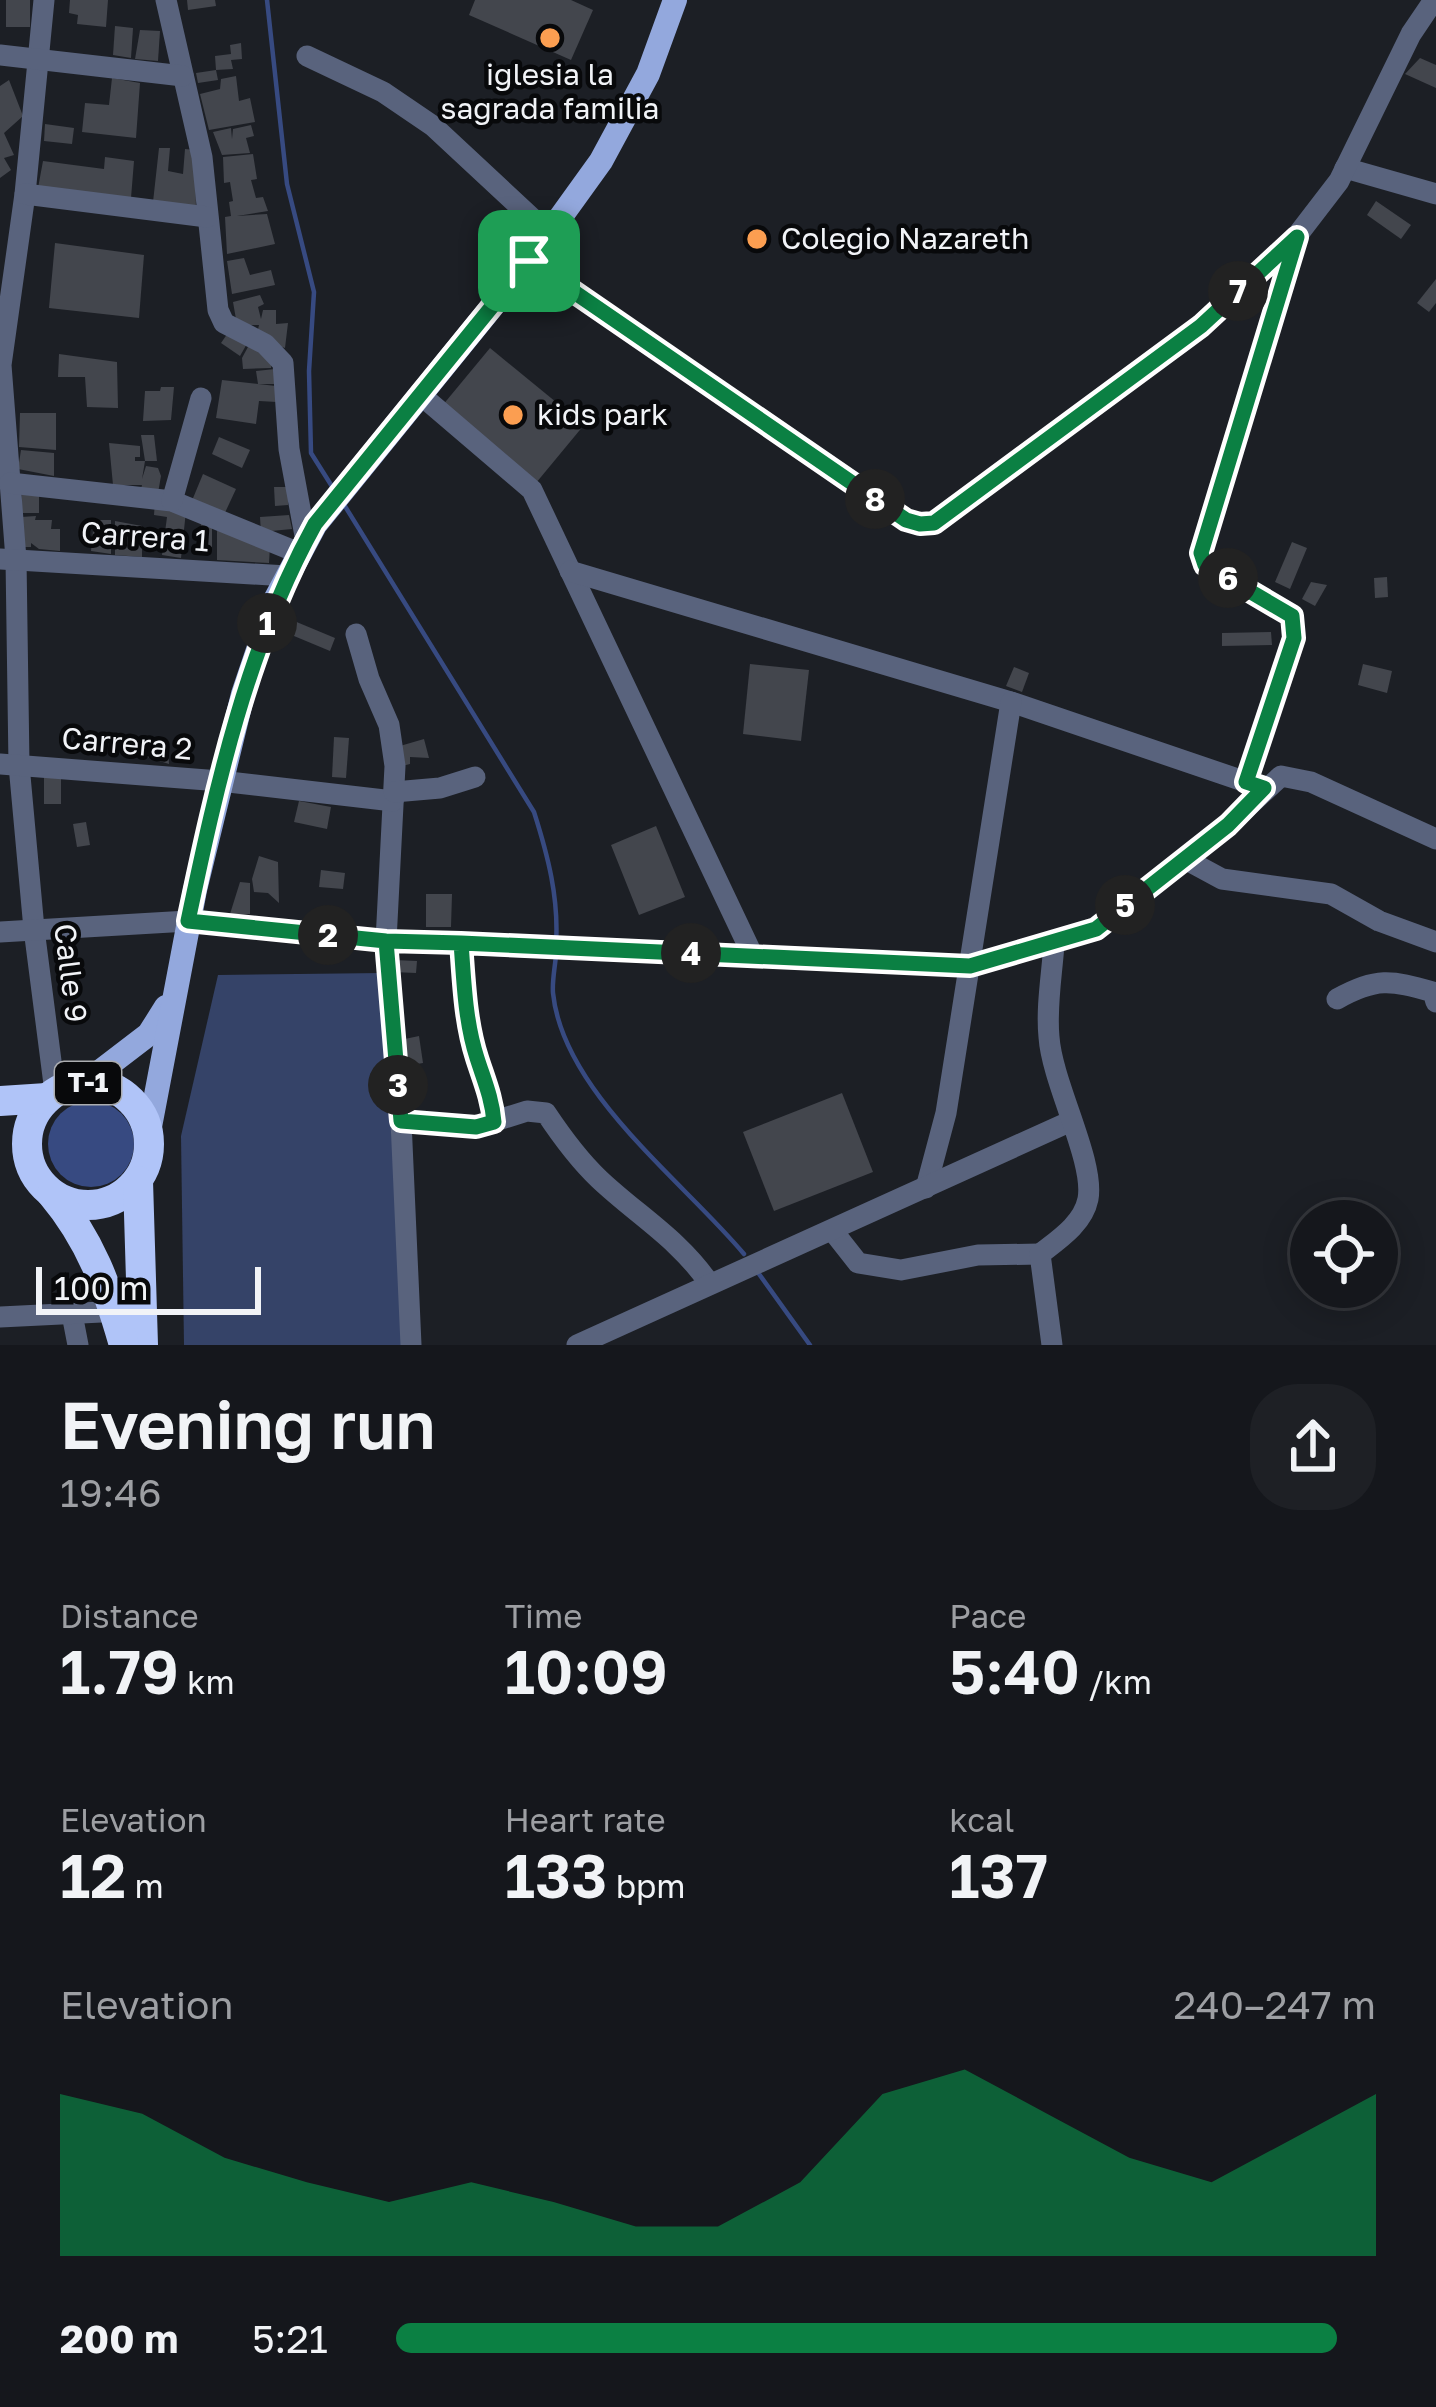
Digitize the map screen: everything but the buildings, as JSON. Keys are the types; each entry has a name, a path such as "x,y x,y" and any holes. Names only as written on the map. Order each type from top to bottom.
{"highway":[{"name":"T-1","path":"62,1091 28,1130 31,1166 87,1243 128,1310 143,1345"},
{"name":"T-1","path":"0,1101 62,1091 118,1091 143,1115 149,1132 146,1166 138,1181 142,1245 124,1345"},
{"path":"0,1155 31,1166"},
{"path":"52,1194 69,1203 107,1203 138,1181"}],"main road":[{"path":"149,1132 172,994 220,781 258,645 287,576 307,539 529,261 612,142 648,74 675,0"},
{"path":"62,1091 149,1034 172,994"}],"street":[{"name":"Calle 9","path":"44,0 25,194 5,304 1,365 10,483 10,764 62,1091"},
{"path":"10,483 172,501 307,539 289,448 283,363 265,344 219,316 202,158 166,0"},
{"path":"529,261 906,520 934,523 1201,326 1297,237 1346,168 1411,34 1434,0"},
{"path":"0,55 183,76"},
{"path":"308,56 383,92 433,126 549,234"},
{"path":"1346,168 1436,194"},
{"path":"25,194 207,217"},
{"path":"0,932 188,921 386,941 970,966 1096,929 1228,825 1255,785 1294,638 1292,616 1205,565 1201,553 1297,237"},
{"path":"422,396 532,490 753,956"},
{"path":"172,501 200,398"},
{"name":"Carrera 1","path":"8,559 287,576"},
{"path":"570,571 1011,702 1255,785 1281,776 1311,782 1436,839"},
{"path":"356,634 389,725 393,797 386,941 401,1121 411,1345"},
{"path":"926,1188 946,1113 1011,702"},
{"name":"Carrera 2","path":"10,764 393,797 475,777"},
{"path":"1185,859 1222,879 1331,894 1379,921 1436,942"},
{"path":"461,943 466,1008 476,1057 489,1086 494,1122"},
{"path":"832,1230 858,1263 901,1270 978,1255 1040,1254 1069,1231 1088,1201 1088,1172 1048,1038 1054,944"},
{"path":"1336,999 1364,984 1393,981 1433,992 1436,1002"},
{"path":"401,1121 476,1127 527,1111 545,1113 575,1154 670,1236 709,1283"},
{"path":"577,1345 1070,1122"},
{"path":"1040,1254 1052,1345"},
{"path":"0,1317 128,1310"},
{"path":"72,1314 78,1345"}],"shaded area":[{"path":"383,973 403,1345 184,1345 181,1136 218,975"},
{"path":"91,1101 122,1113 134,1144 122,1175 91,1187 60,1175 48,1144 60,1113"}],"waterway":[{"path":"267,0 287,184 314,292 311,453 333,488"},
{"path":"343,503 534,812 551,877 556,944"},
{"path":"556,955 553,993 562,1030 579,1065 630,1134 744,1254"},
{"path":"759,1274 810,1345"}],"place":[{"name":"iglesia la sagrada familia","path":"550,38"},
{"name":"Colegio Nazareth","path":"757,239"},
{"name":"kids park","path":"513,415"}],"route":[{"path":"529,261 315,524 292,566 243,694 188,921 386,941 461,943 466,1008 476,1057 489,1086 494,1122 476,1127 401,1121 386,941 461,943 970,966 1096,929 1228,825 1264,788 1246,782 1294,638 1292,616 1205,565 1201,553 1297,237 1201,326 934,523 920,524 906,520 529,261"}]}
